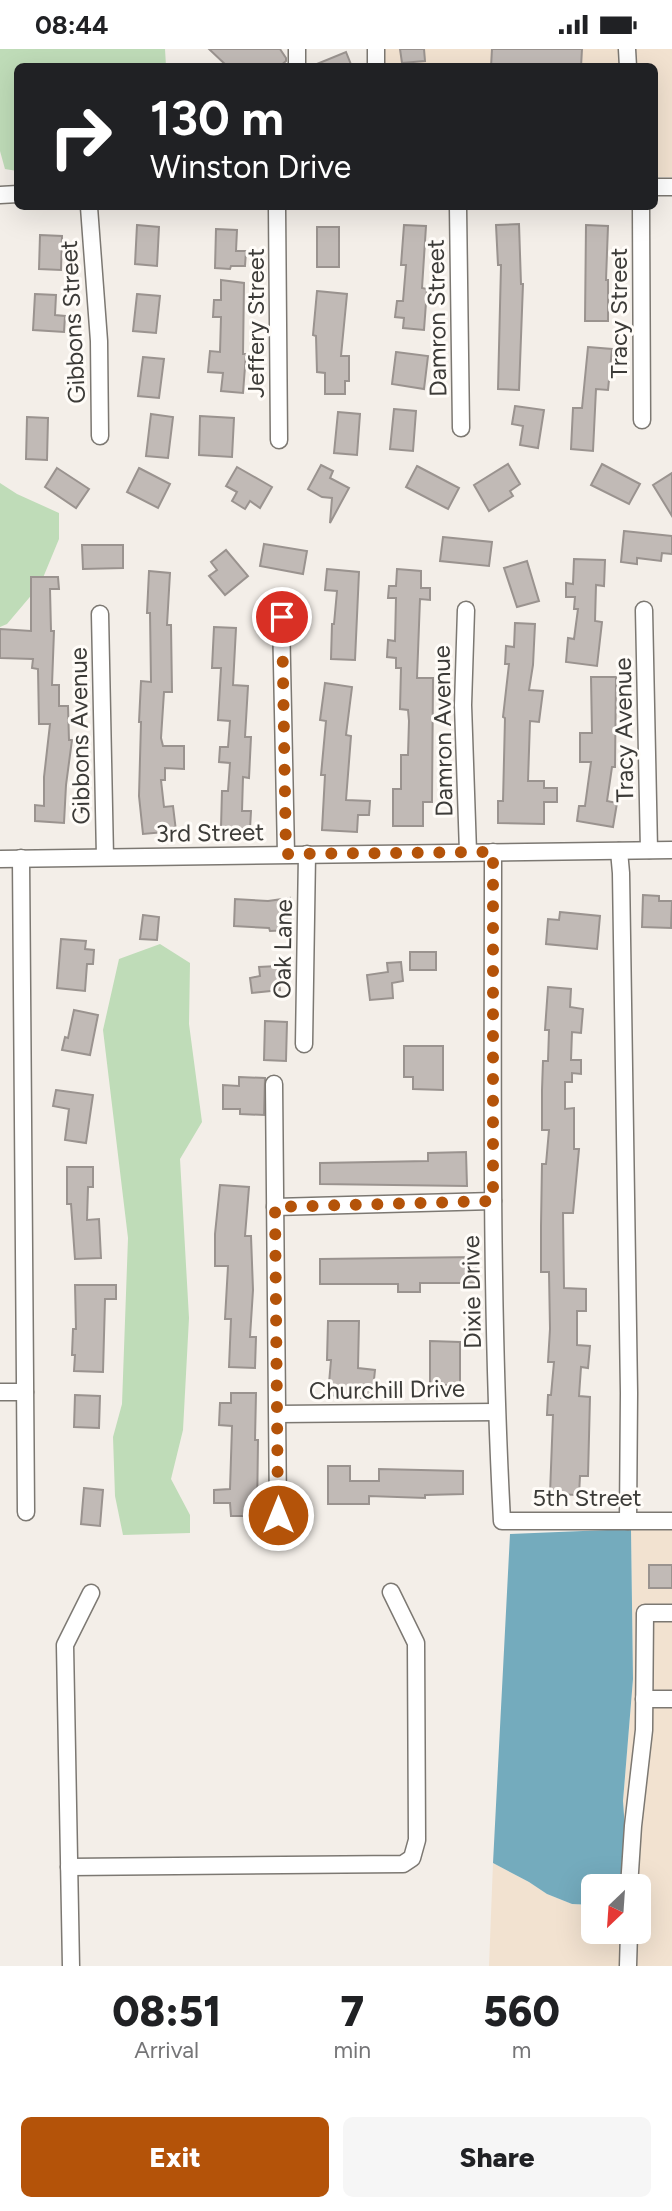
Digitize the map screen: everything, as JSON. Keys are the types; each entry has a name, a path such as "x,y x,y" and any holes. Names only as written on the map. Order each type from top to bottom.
{"street":[{"name":"Gibbons Street","path":"89,210 99,341 100,436"},
{"name":"Jeffery Street","path":"277,210 279,440"},
{"name":"Damron Street","path":"458,210 461,428"},
{"name":"Tracy Street","path":"641,210 642,420"},
{"name":"Damron Avenue","path":"466,610 463,705 468,852"},
{"name":"Tracy Avenue","path":"644,610 649,850"},
{"name":"Gibbons Avenue","path":"100,614 105,857"},
{"path":"282,617 286,854"},
{"name":"3rd Street","path":"0,859 672,850"},
{"path":"619,851 629,1379 628,1521"},
{"name":"Dixie Drive","path":"493,852 493,1201 496,1412 502,1521"},
{"name":"Oak Lane","path":"304,1044 307,854"},
{"path":"21,858 26,1512"},
{"path":"274,1084 278,1515"},
{"path":"275,1207 493,1201"},
{"path":"0,1392 25,1392"},
{"name":"Churchill Drive","path":"278,1414 496,1412"},
{"name":"5th Street","path":"502,1521 672,1521"},
{"path":"69,1867 403,1864 412,1858 417,1840 416,1643 391,1592"},
{"path":"71,1966 65,1645 91,1593"},
{"path":"630,1874 644,1730 645,1613 672,1613"},
{"path":"644,1699 672,1699"},
{"path":"628,1966 629,1944"}],"shaded area":[{"path":"384,49 672,49 672,177 658,177 658,63 385,63"},
{"path":"631,1530 672,1530 672,1966 489,1966 493,1863 547,1894 572,1904 581,1904 581,1944 651,1944 651,1874 624,1874 626,1843 623,1801 633,1679"}],"green space":[{"path":"0,49 165,49 166,63 14,63 14,170 5,169 0,151"},
{"path":"0,483 17,494 59,513 59,539 40,585 7,624 0,627"},
{"path":"160,944 190,963 189,1024 202,1122 180,1159 189,1318 183,1430 171,1479 190,1515 190,1533 123,1535 115,1496 113,1437 122,1404 128,1238 103,1030 119,959"}],"water":[{"path":"631,1530 633,1679 623,1801 626,1843 624,1874 581,1874 581,1904 572,1904 547,1894 493,1863 510,1534"}],"building":[{"path":"209,49 280,49 286,58 284,63 224,63"},
{"path":"400,49 424,49 425,61 402,63"},
{"path":"492,49 582,49 581,63 491,63"},
{"path":"346,52 350,63 319,63"},
{"path":"519,224 523,284 519,390 498,389 501,265 498,265 496,225"},
{"path":"137,225 159,227 157,266 135,264"},
{"path":"404,225 426,226 422,288 427,289 424,330 403,328 404,318 395,317 397,301 403,301 406,265 401,265"},
{"path":"586,225 608,226 608,321 585,321"},
{"path":"317,227 339,227 339,267 317,267"},
{"path":"216,229 237,230 236,251 246,251 245,266 215,268"},
{"path":"40,235 62,236 61,270 39,269"},
{"path":"221,280 244,283 243,354 246,354 243,393 221,391 223,373 208,372 210,351 220,352 221,317 213,317 214,300 221,300"},
{"path":"317,291 347,294 341,356 349,356 349,381 345,381 345,394 325,394 325,373 317,372 316,336 313,335"},
{"path":"35,294 56,295 55,315 65,316 64,332 33,330"},
{"path":"137,294 160,296 156,333 133,331"},
{"path":"588,347 612,349 608,390 596,389 593,451 571,449 573,408 582,408"},
{"path":"396,352 428,356 424,389 392,384"},
{"path":"143,357 164,359 159,398 138,396"},
{"path":"515,406 544,410 538,448 520,445 523,426 512,424"},
{"path":"394,409 416,411 413,451 390,449"},
{"path":"338,412 360,414 357,455 334,453"},
{"path":"151,414 173,417 168,458 146,456"},
{"path":"200,416 234,418 232,457 199,455"},
{"path":"27,417 48,418 47,460 26,459"},
{"path":"508,464 520,484 510,491 513,496 489,511 474,485"},
{"path":"602,464 640,484 629,504 591,485"},
{"path":"321,465 333,471 330,478 349,488 330,523 332,498 322,497 308,489"},
{"path":"417,466 459,488 448,509 406,487"},
{"path":"237,467 272,487 260,508 250,501 245,509 232,501 237,492 226,486"},
{"path":"57,468 89,489 76,508 45,487"},
{"path":"139,468 170,484 158,508 127,492"},
{"path":"672,473 672,516 653,485"},
{"path":"624,531 672,536 672,554 662,553 661,561 637,558 637,564 621,562"},
{"path":"443,537 492,542 489,566 440,561"},
{"path":"264,544 307,551 303,574 260,566"},
{"path":"82,545 123,545 123,568 83,569"},
{"path":"226,550 248,576 225,595 209,576 217,570 211,562"},
{"path":"574,559 605,560 604,586 596,585 595,621 602,622 597,666 566,662 568,638 574,639 578,609 574,609 575,597 566,597 566,583 573,584"},
{"path":"527,561 539,601 517,607 504,568"},
{"path":"327,569 359,572 355,660 331,659 337,591 325,590"},
{"path":"397,569 421,571 421,588 430,588 430,600 420,599 417,678 433,678 432,802 423,802 423,826 393,826 393,789 401,789 401,755 408,755 409,721 408,710 400,709 401,668 396,668 396,658 387,657 388,640 395,641 396,598 388,598 389,586 396,586"},
{"path":"149,571 170,573 167,625 171,625 172,692 164,692 161,738 163,746 184,746 184,769 165,768 165,780 161,780 164,807 173,806 176,831 143,834 139,796 139,722 141,681 151,682 150,613 147,613"},
{"path":"31,577 58,577 59,589 50,589 51,631 54,631 52,685 59,685 59,706 68,706 69,740 72,740 64,823 35,821 35,805 44,806 44,777 50,724 39,724 38,669 32,668 33,659 0,658 0,629 31,631"},
{"path":"515,623 535,624 529,690 543,691 539,722 530,721 528,781 544,781 544,788 557,788 557,802 544,802 544,824 498,823 498,801 503,801 503,717 509,664 505,664 506,646 514,647"},
{"path":"214,627 236,628 233,685 248,686 245,737 251,737 249,778 243,777 242,811 251,811 250,829 221,828 222,791 228,791 230,763 219,762 220,747 228,747 230,721 218,720 221,668 212,668"},
{"path":"591,677 616,677 615,767 612,767 607,801 617,803 613,827 577,821 579,806 585,806 591,762 580,762 580,733 592,733"},
{"path":"325,683 352,687 346,735 351,736 346,800 370,801 369,815 358,815 357,832 322,830 325,775 321,775 326,721 320,720"},
{"path":"643,895 659,896 659,901 672,901 671,928 642,927"},
{"path":"290,898 291,930 270,931 269,928 234,926 235,899 268,901"},
{"path":"560,912 600,916 597,949 546,944 548,919 559,920"},
{"path":"143,915 159,917 157,940 140,939"},
{"path":"61,939 86,941 85,949 94,950 93,964 87,964 85,991 57,988"},
{"path":"410,952 436,952 436,970 410,970"},
{"path":"401,962 403,981 392,983 393,998 370,1000 367,975 388,972 387,963"},
{"path":"277,966 280,990 252,993 250,978 260,976 259,967"},
{"path":"548,987 571,989 570,1007 583,1009 581,1033 572,1032 571,1060 581,1060 581,1074 572,1073 572,1082 565,1082 565,1109 574,1108 574,1149 579,1149 573,1213 563,1213 564,1288 586,1289 586,1311 577,1311 577,1345 590,1346 588,1368 581,1367 579,1396 590,1397 588,1476 580,1476 579,1495 550,1494 553,1415 547,1415 554,1362 548,1362 549,1272 541,1272 542,1164 546,1164 549,1130 542,1130 543,1061 548,1061 549,1030 545,1030"},
{"path":"74,1010 98,1015 90,1055 62,1050 65,1037 68,1038"},
{"path":"265,1021 287,1022 286,1061 264,1060"},
{"path":"404,1046 443,1046 443,1090 413,1089 413,1077 404,1077"},
{"path":"239,1077 265,1078 264,1115 240,1114 240,1109 223,1109 223,1085 239,1086"},
{"path":"56,1090 93,1095 86,1143 65,1140 69,1109 53,1106"},
{"path":"466,1152 467,1186 320,1184 320,1163 428,1161 428,1153"},
{"path":"67,1167 93,1167 93,1187 88,1187 87,1220 99,1219 101,1258 75,1259 71,1204 67,1204"},
{"path":"220,1185 249,1187 245,1236 251,1236 253,1290 250,1337 256,1337 255,1368 229,1367 231,1319 225,1319 228,1266 215,1266"},
{"path":"476,1257 476,1283 420,1283 420,1292 398,1292 398,1284 320,1284 320,1259"},
{"path":"75,1285 116,1285 116,1299 105,1299 103,1372 74,1371 75,1355 72,1355 73,1329 76,1329"},
{"path":"328,1321 359,1321 358,1368 375,1370 372,1399 328,1395 331,1360 327,1360"},
{"path":"430,1341 460,1342 460,1385 430,1385"},
{"path":"231,1393 256,1393 257,1516 231,1516 230,1503 214,1503 214,1490 230,1489 232,1426 219,1425 220,1403 231,1403"},
{"path":"75,1395 100,1396 99,1428 74,1427"},
{"path":"328,1466 350,1466 350,1481 379,1481 379,1469 463,1471 463,1494 425,1495 425,1498 369,1496 369,1504 328,1504"},
{"path":"84,1488 103,1490 100,1526 81,1524"},
{"path":"649,1565 672,1565 672,1588 649,1588"}],"route":[{"path":"278,1515 275,1207 493,1201 493,852 286,854 282,617"}]}
